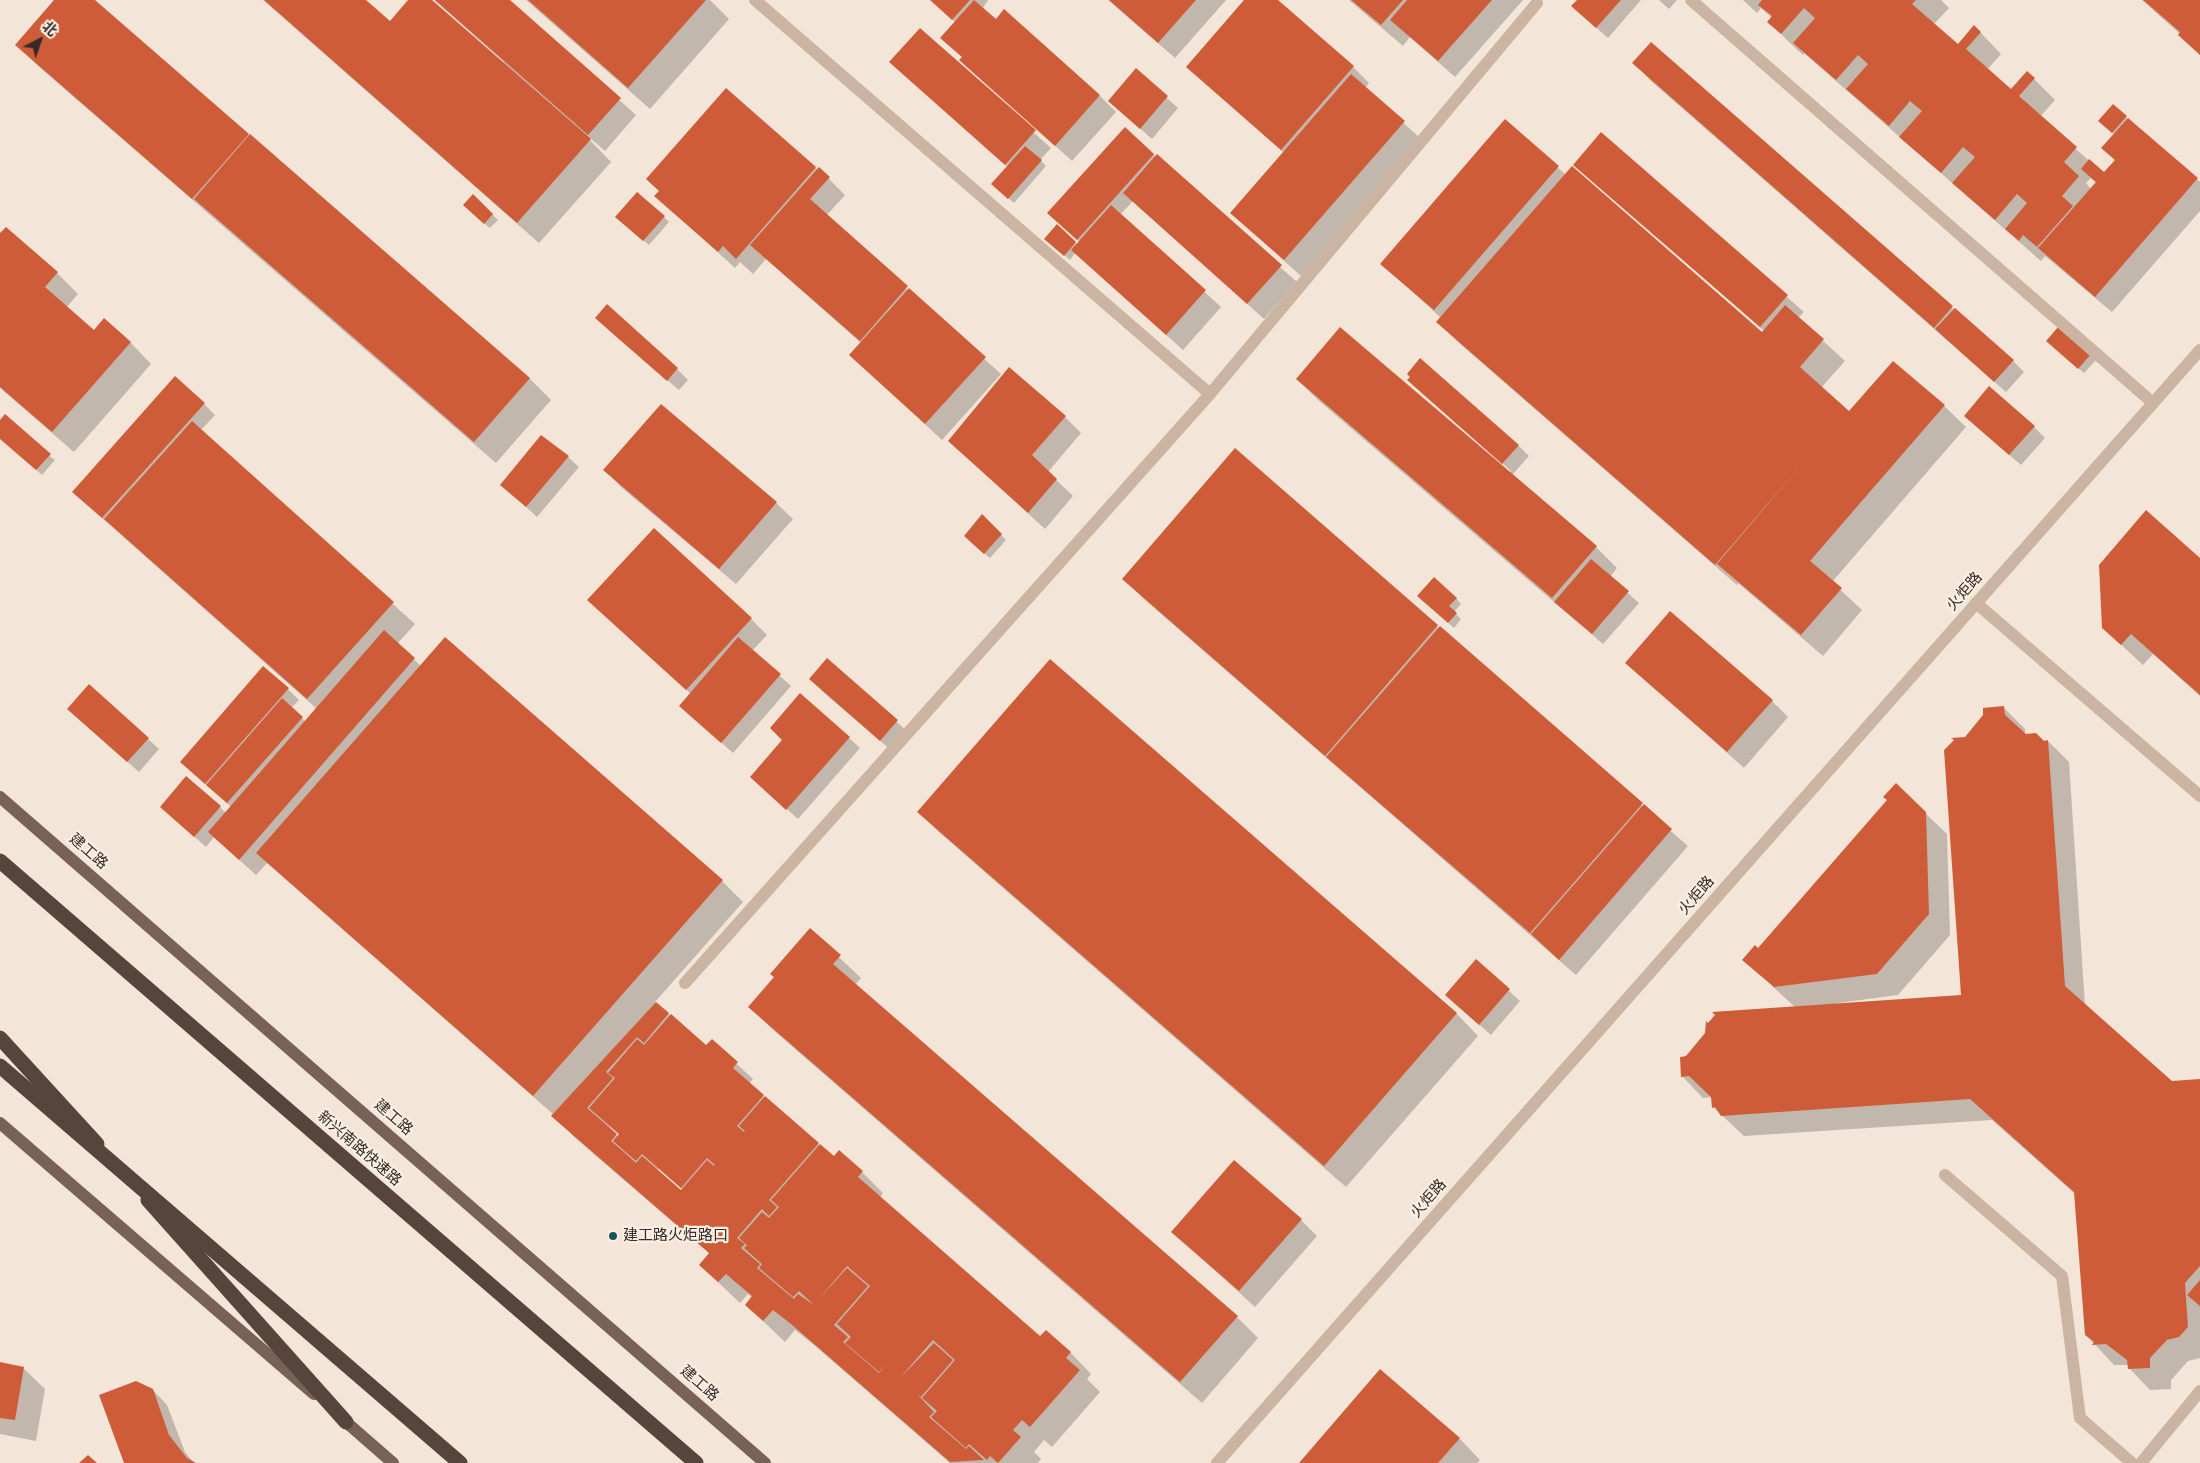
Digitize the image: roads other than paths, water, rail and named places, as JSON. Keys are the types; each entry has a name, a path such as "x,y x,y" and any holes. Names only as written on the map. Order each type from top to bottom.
{"highway":[{"name":"新兴南路快速路","path":"0,862 696,1463"},
{"path":"0,1038 346,1422"},
{"path":"0,1066 460,1463"}],"main road":[{"name":"建工路","path":"0,797 765,1463"},
{"path":"0,1122 393,1463"}],"street":[{"path":"755,0 1210,394"},
{"path":"1690,0 2153,403"},
{"path":"686,983 1210,394 1537,3"},
{"name":"火炬路","path":"1218,1463 2200,350"},
{"path":"1976,603 2200,796"},
{"path":"1945,1175 2062,1276 2080,1418 2132,1463"},
{"path":"2140,1463 2200,1391"}],"place":[{"name":"建工路火炬路口","path":"613,1236"}]}
